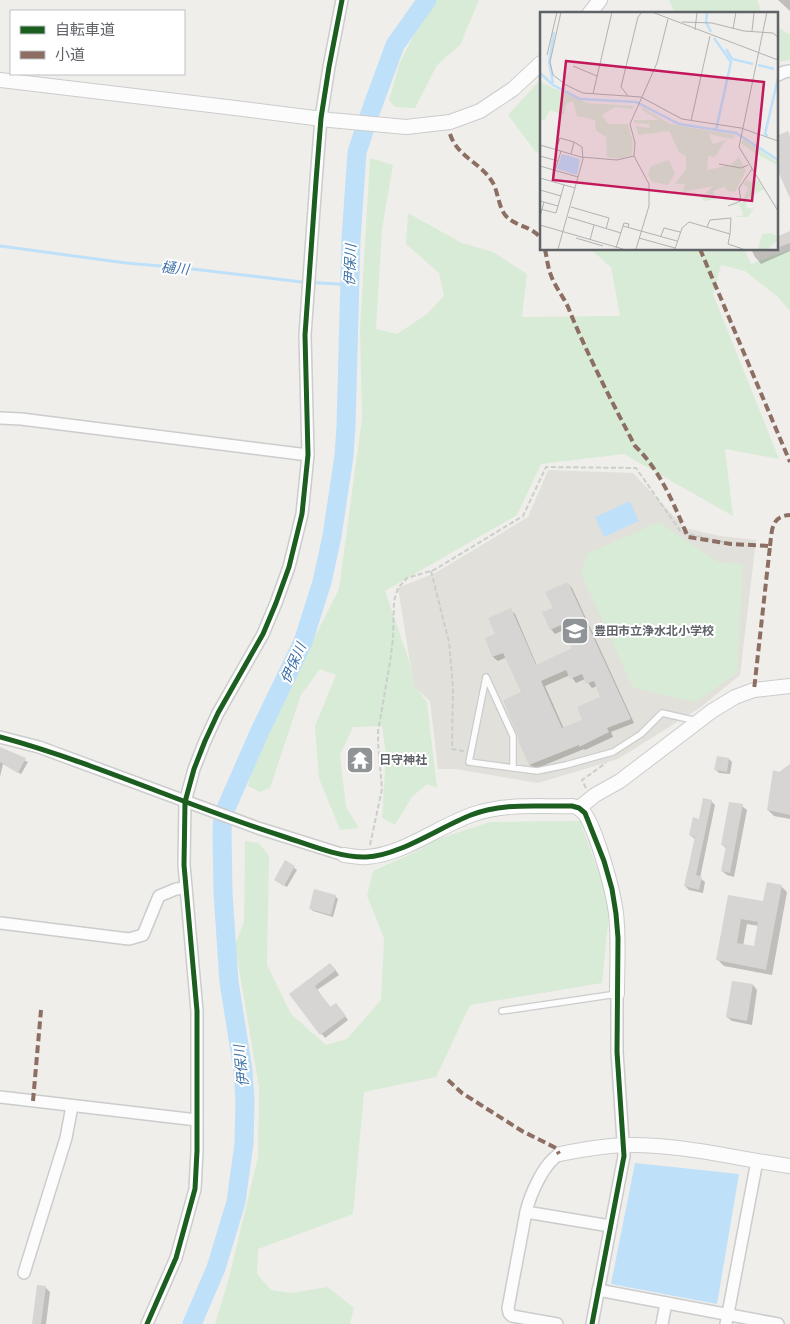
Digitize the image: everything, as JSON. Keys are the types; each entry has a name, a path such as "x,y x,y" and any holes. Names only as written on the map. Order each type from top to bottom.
{"street":[{"path":"148,1324 176,1258 195,1189 197,1011 184,864 194,768 218,713 263,634 289,567 300,523 306,486 308,455 305,335 310,271 329,66 342,0"},
{"path":"591,12 600,0"},
{"path":"0,80 406,128 450,122 480,111 513,89 540,64"},
{"path":"778,75 790,71"},
{"path":"0,418 21,419 308,455"},
{"path":"579,808 595,795 620,781 712,711 754,690 790,686"},
{"path":"0,737 39,748 258,828 344,855 366,857 384,854 472,815 492,809 518,806 572,806 579,808 585,813 604,861 612,889 618,938 617,1052 624,1156 592,1324"},
{"path":"0,923 129,940 143,935 159,896 176,889 186,888"},
{"path":"0,1097 197,1120"},
{"path":"24,1273 66,1138 72,1106"},
{"path":"557,1324 514,1320 508,1308 526,1212 534,1188 553,1160 560,1154 592,1147 623,1145 673,1147 790,1166"},
{"path":"727,1319 757,1161"},
{"path":"526,1212 610,1226"},
{"path":"598,1290 666,1303 727,1319 778,1324"},
{"path":"662,1324 666,1303"}],"lane":[{"path":"513,768 514,736 486,677 469,762 513,768 537,771 613,752 641,734 662,713 699,721"},
{"path":"502,1010 617,994"}],"path":[{"path":"370,846 382,788 378,732 393,638 394,601 398,588 407,578 431,571 524,516 546,466 636,468 681,532 731,544"},
{"path":"431,571 449,642 453,687 452,749 471,752"},
{"path":"586,788 582,780 606,762 613,752"}],"shaded area":[{"name":"豊田市立浄水北小学校","path":"548,470 633,473 685,528 720,536 756,540 740,675 701,707 618,759 538,783 455,769 438,769 430,701 414,687 398,588 437,572 528,517"}],"green space":[{"path":"435,0 479,0 460,45 437,65 415,108 395,107 389,100 400,62 429,6"},
{"path":"669,0 757,0 762,12 675,12"},
{"path":"778,27 790,34 790,60 778,62"},
{"path":"540,80 540,153 535,151 508,115"},
{"path":"370,158 393,165 382,229 376,329 397,334 427,314 444,296 439,273 406,244 408,213 462,243 493,252 527,274 522,317 620,316 611,267 591,250 744,250 751,264 790,250 790,311 778,297 745,271 721,265 713,294 779,459 725,449 733,516 624,454 541,464 517,515 385,591 409,660 414,686 427,702 437,788 427,784 412,797 395,825 382,818 386,755 382,726 353,727 340,755 346,807 359,828 340,830 319,778 315,726 336,675 320,669 301,695 270,788 260,792 248,786 254,764 294,678 339,589 362,418 360,329"},
{"path":"659,522 718,562 743,564 737,673 696,702 633,688 581,573 588,553"},
{"path":"580,821 610,904 602,983 470,1005 436,1077 364,1092 353,1214 258,1249 257,1274 271,1290 292,1293 328,1287 354,1308 350,1324 215,1324 229,1278 258,1157 259,1087 235,945 244,922 245,841 259,843 269,856 267,965 291,1014 326,1045 347,1039 381,1000 384,938 367,896 373,871 413,853 438,839 490,822"}],"water":[{"path":"630,501 639,521 604,537 595,517"},
{"path":"635,1163 739,1174 717,1304 611,1284"}],"building":[{"path":"788,131 790,136 790,198 778,171 778,135"},
{"path":"790,231 790,243 778,247 778,236"},
{"path":"568,582 631,719 607,728 609,732 579,747 579,745 529,765 503,700 521,692 503,653 492,657 485,638 495,634 488,618 511,608 536,665 572,648 561,625 550,630 542,612 553,608 545,592","holes":["566,670 570,679 582,674 586,684 594,681 600,697 577,707 582,720 562,728 541,681"]},
{"path":"0,747 26,758 18,773 0,762"},
{"path":"717,756 729,758 727,772 714,770"},
{"path":"790,764 790,815 767,810 773,770 779,772"},
{"path":"703,798 712,800 696,875 702,877 699,890 684,886 695,837 689,835 693,817 699,819"},
{"path":"729,802 743,804 730,873 721,871 726,846 721,845"},
{"path":"285,860 295,866 284,886 274,880"},
{"path":"767,882 782,885 766,970 716,960 728,895 763,901","holes":["741,919 758,922 754,946 737,943"]},
{"path":"314,889 336,895 331,915 309,909"},
{"path":"330,963 336,970 315,986 330,1007 336,1003 346,1016 320,1035 289,994"},
{"path":"732,981 753,984 747,1021 726,1017"},
{"path":"37,1285 46,1286 41,1324 32,1324"}],"waterway":[{"name":"伊保川","path":"192,1324 216,1268 236,1202 244,1143 245,1101 243,1070 229,982 223,893 223,815 260,731 303,642 322,582 332,536 344,456 351,240 357,152 395,45 427,0"},
{"name":"樋川","path":"0,246 126,263 350,286"}],"marked path":[{"path":"450,134 458,149 482,170 493,183 506,216 510,220 534,231 540,238"},
{"path":"545,250 552,278 601,380 635,446 660,477 688,537 731,544 770,546 754,690"},
{"path":"700,250 790,462"},
{"path":"770,546 772,529 776,521 779,518 790,515"},
{"path":"33,1101 41,1010"},
{"path":"448,1080 462,1093 522,1131 556,1148 559,1154"}],"cycle path":[{"path":"147,1324 176,1258 195,1189 197,1151 197,1011 184,865 185,802 194,769 205,741 218,713 263,634 276,603 289,567 302,514 308,455 305,335 316,181 321,118 342,0"},
{"path":"0,737 71,759 211,812 324,850 356,857 392,852 459,820 496,808 572,806 579,808 585,813 604,861 612,889 616,914 618,938 617,1052 624,1156 592,1324"}],"place":[{"name":"豊田市立浄水北小学校","path":"575,631"},
{"name":"日守神社","path":"360,760"}]}
